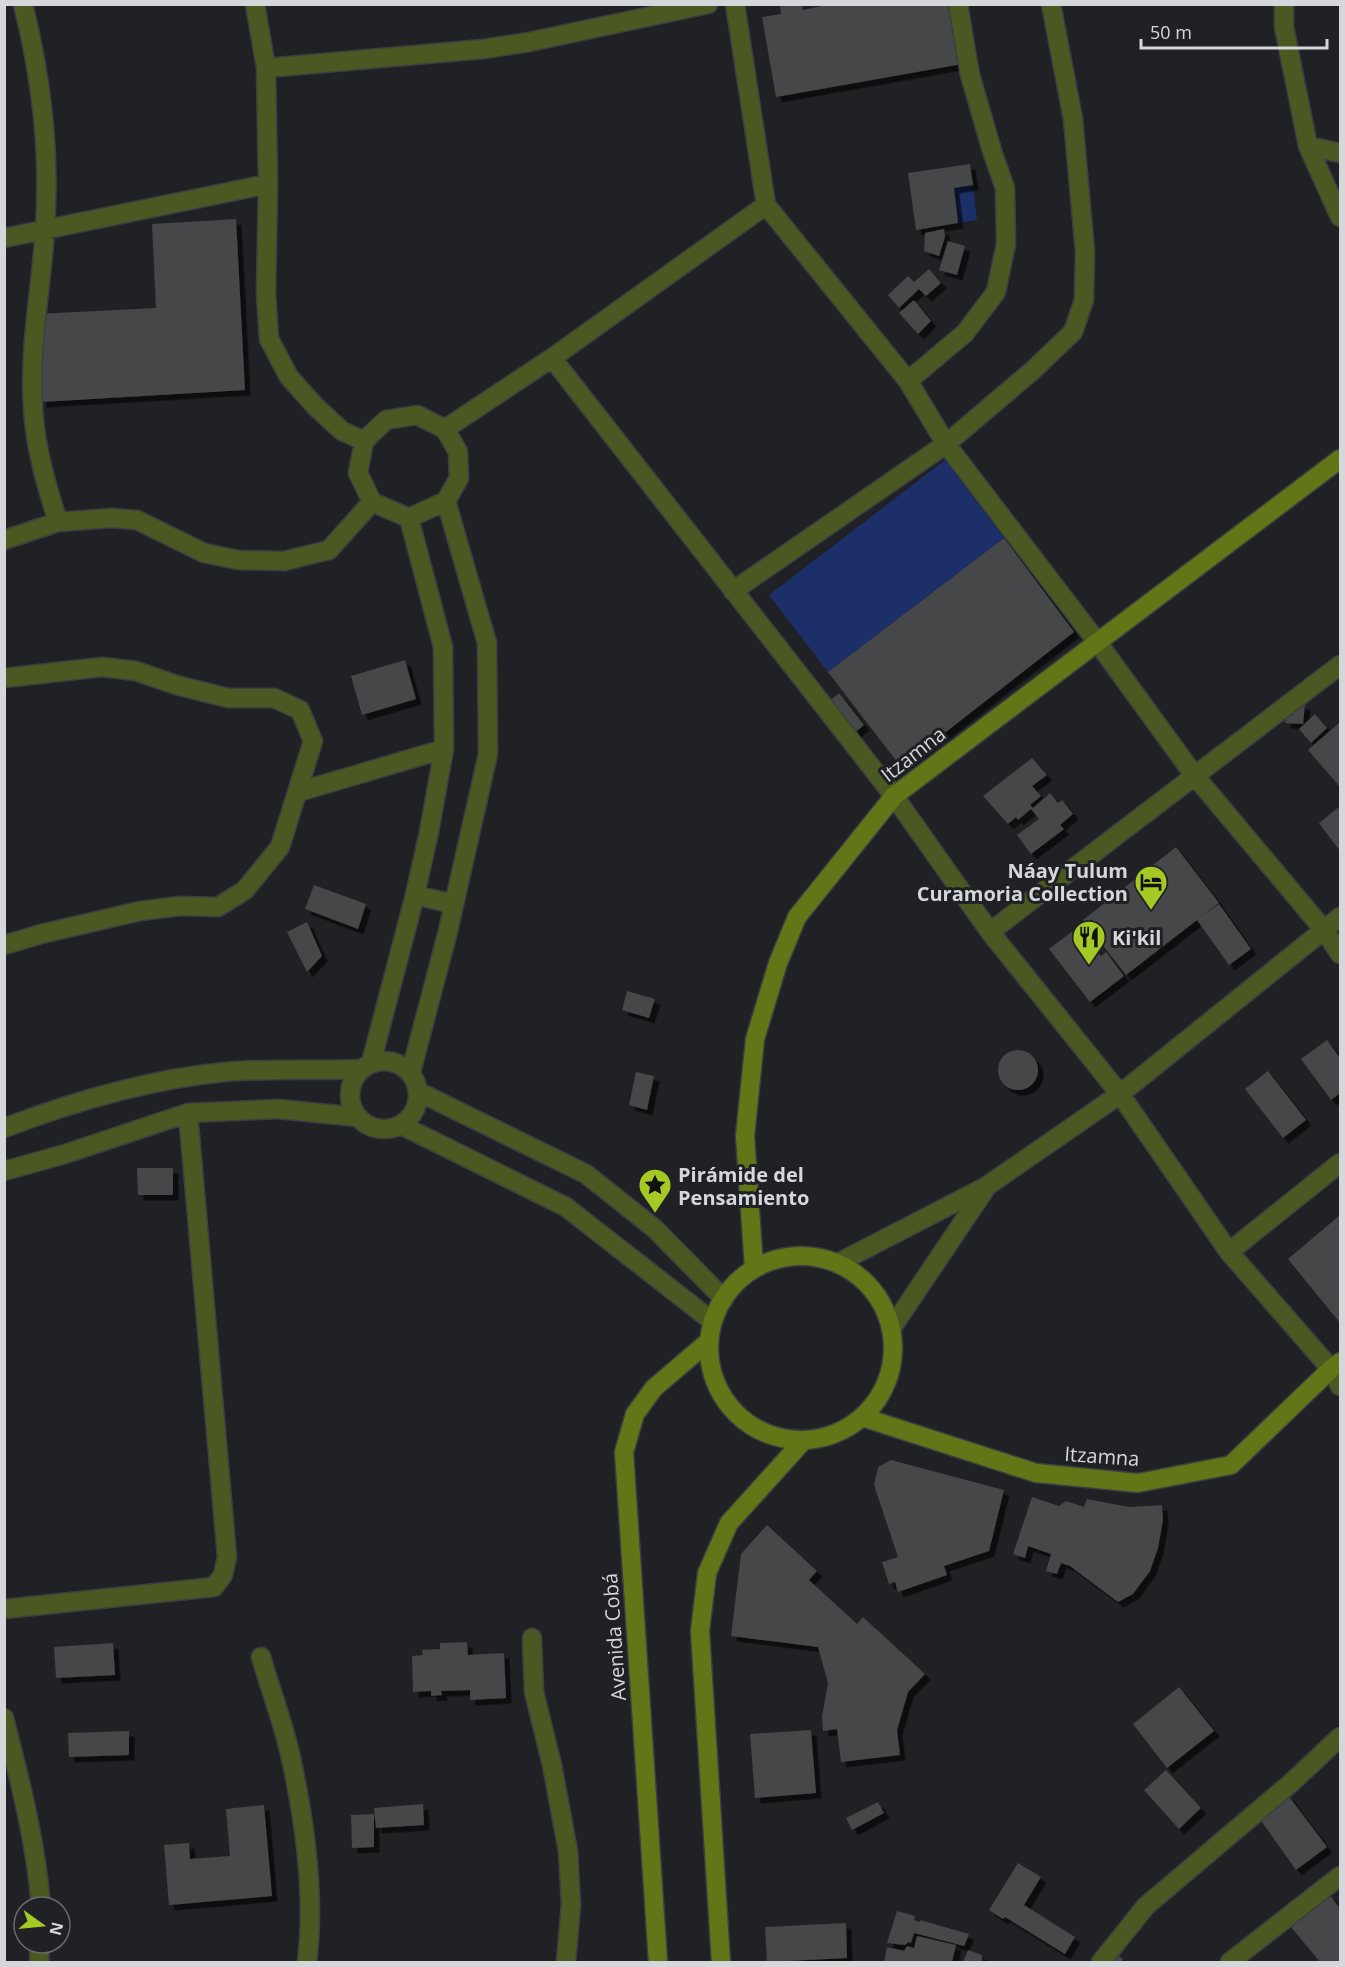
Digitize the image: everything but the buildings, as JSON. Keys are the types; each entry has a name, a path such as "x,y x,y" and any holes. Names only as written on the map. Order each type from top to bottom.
{"street":[{"path":"23,4 39,73 46,127 45,229 34,340 33,407 39,461 58,522"},
{"path":"255,4 266,68 268,184 266,294 269,339 290,377 316,407 342,431 364,441"},
{"path":"266,68 484,49 530,42 708,4"},
{"path":"735,4 766,206 908,381 946,444 1098,643 1194,776 1324,930 1341,954"},
{"path":"908,381 965,333 996,292 1006,244 1005,188 970,75 958,4"},
{"path":"733,591 946,444 1032,371 1073,332 1084,300 1085,252 1073,119 1051,4"},
{"path":"1284,4 1284,27 1308,146 1341,217"},
{"path":"1308,146 1341,153"},
{"path":"4,238 268,184"},
{"path":"445,429 552,358 766,206"},
{"path":"552,358 894,796 990,932 1120,1094 1229,1252 1336,1365 1341,1386"},
{"path":"417,415 445,429 458,452 459,478 446,501 409,518 372,502 358,473 364,441 386,420 417,415"},
{"name":"Itzamna","path":"754,1268 745,1136 755,1039 778,963 797,917 894,796 1341,459"},
{"path":"411,1072 488,754 487,643 446,501"},
{"path":"4,540 58,522 111,518 137,520 204,553 238,560 284,561 329,550 372,502"},
{"path":"4,1128 52,1110 164,1081 226,1072 366,1066 381,1060 402,1065 411,1072 419,1092 414,1112 401,1125 388,1129 377,1128 367,1125 358,1118 350,1098 355,1077 366,1066 415,895 444,748 443,647 409,518"},
{"path":"990,932 1341,665"},
{"path":"4,678 102,667 136,670 176,685 228,698 274,698 300,711 313,741 280,847 246,890 218,907 180,906 140,911 4,945"},
{"path":"298,792 444,748"},
{"path":"415,895 453,904"},
{"path":"838,1263 987,1186 1120,1094 1341,917"},
{"path":"419,1092 586,1174 654,1228 724,1299"},
{"path":"4,1171 65,1154 188,1113 278,1109 358,1118"},
{"path":"4,1609 214,1587 223,1575 226,1557 188,1113"},
{"path":"401,1125 566,1207 712,1321"},
{"path":"1229,1252 1341,1163"},
{"path":"891,1329 987,1186"},
{"path":"810,1255 838,1263 869,1286 881,1302 891,1329 892,1361 882,1392 862,1417 835,1434 804,1440 772,1436 744,1421 723,1397 712,1370 709,1341 712,1321 732,1287 754,1268 781,1257 810,1255"},
{"name":"Avenida Cobá","path":"658,1962 624,1452 635,1414 654,1388 709,1341"},
{"name":"Itzamna","path":"862,1417 1036,1473 1138,1483 1231,1465 1336,1365"},
{"path":"721,1962 700,1631 707,1573 729,1523 804,1440"},
{"path":"532,1638 534,1692 552,1765 568,1851 571,1904 566,1962"},
{"path":"261,1657 292,1761 308,1860 309,1943 307,1962"},
{"path":"4,1718 27,1808 38,1863 40,1895"},
{"path":"1101,1962 1146,1906 1291,1783 1341,1737"},
{"path":"1230,1962 1341,1876"}],"shaded area":[{"path":"973,185 977,220 958,223 954,188"},
{"path":"945,460 1004,538 828,672 769,595"}],"place":[{"name":"Náay Tulum Curamoria Collection","path":"1151,911"},
{"name":"Ki'kil","path":"1089,966"},
{"name":"Pirámide del Pensamiento","path":"655,1214"}]}
